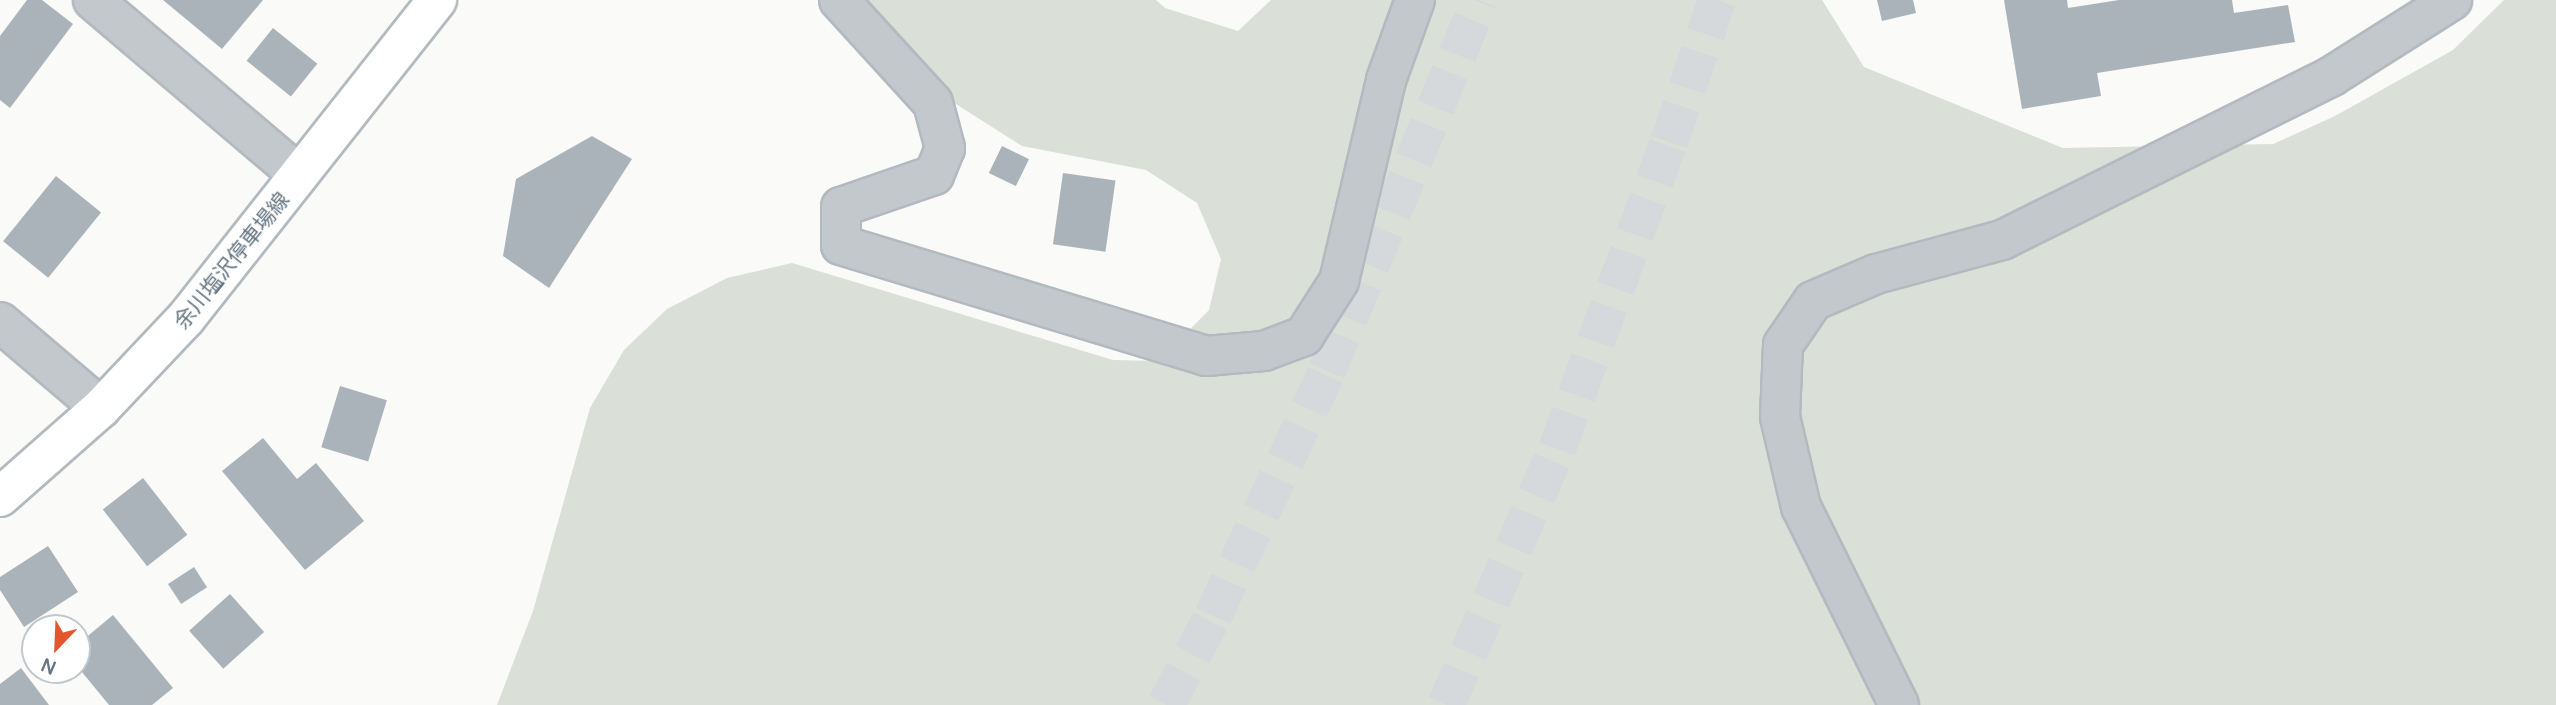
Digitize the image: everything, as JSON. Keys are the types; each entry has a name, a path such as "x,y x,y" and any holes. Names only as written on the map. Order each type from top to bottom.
{"main road":[{"name":"余川塩沢停車場線","path":"0,497 102,408 186,318 437,0"}],"street":[{"path":"93,0 299,175"},
{"path":"839,0 933,103 945,148 934,175 841,207 841,244 1206,356 1264,351 1304,336 1339,281 1386,80 1415,0"},
{"path":"1899,705 1801,507 1780,417 1783,345 1813,301 1876,274 2002,240 2332,76 2452,0"},
{"path":"0,322 102,408"}],"shaded area":[{"path":"859,0 1156,0 1165,8 1238,31 1271,0 1822,0 1864,67 2063,148 2273,144 2335,116 2453,50 2504,0 2556,0 2556,705 497,705 533,611 590,408 624,350 667,309 727,278 792,263 1113,360 1159,361 1209,310 1221,259 1197,203 1146,170 1022,146 948,99"}],"building":[{"path":"27,0 42,0 73,24 10,108 0,100 0,36"},
{"path":"163,0 263,0 222,49"},
{"path":"1877,0 1913,0 1916,13 1882,21"},
{"path":"2004,0 2067,0 2068,8 2119,0 2232,0 2234,13 2288,5 2295,42 2097,73 2101,96 2022,109"},
{"path":"273,28 317,64 291,97 247,61"},
{"path":"592,136 632,159 549,288 503,256 516,179"},
{"path":"1002,146 1029,159 1016,186 989,173"},
{"path":"1063,173 1115,180 1105,252 1053,244"},
{"path":"56,176 101,213 48,278 3,241"},
{"path":"340,386 387,400 368,462 321,447"},
{"path":"263,438 297,479 316,463 364,521 305,570 222,471"},
{"path":"143,478 187,535 147,566 103,509"},
{"path":"48,546 78,592 44,614 21,614 21,622 0,590 0,577"},
{"path":"194,567 207,587 181,604 168,584"},
{"path":"230,594 264,632 223,669 189,631"},
{"path":"113,615 173,688 152,705 109,705 91,683 91,633"},
{"path":"21,668 21,684 33,684 49,705 0,705 0,684"}],"tunnel":[{"path":"1166,705 1213,616 1327,371 1480,0"},
{"path":"1446,705 1557,449 1669,142 1717,0"}]}
